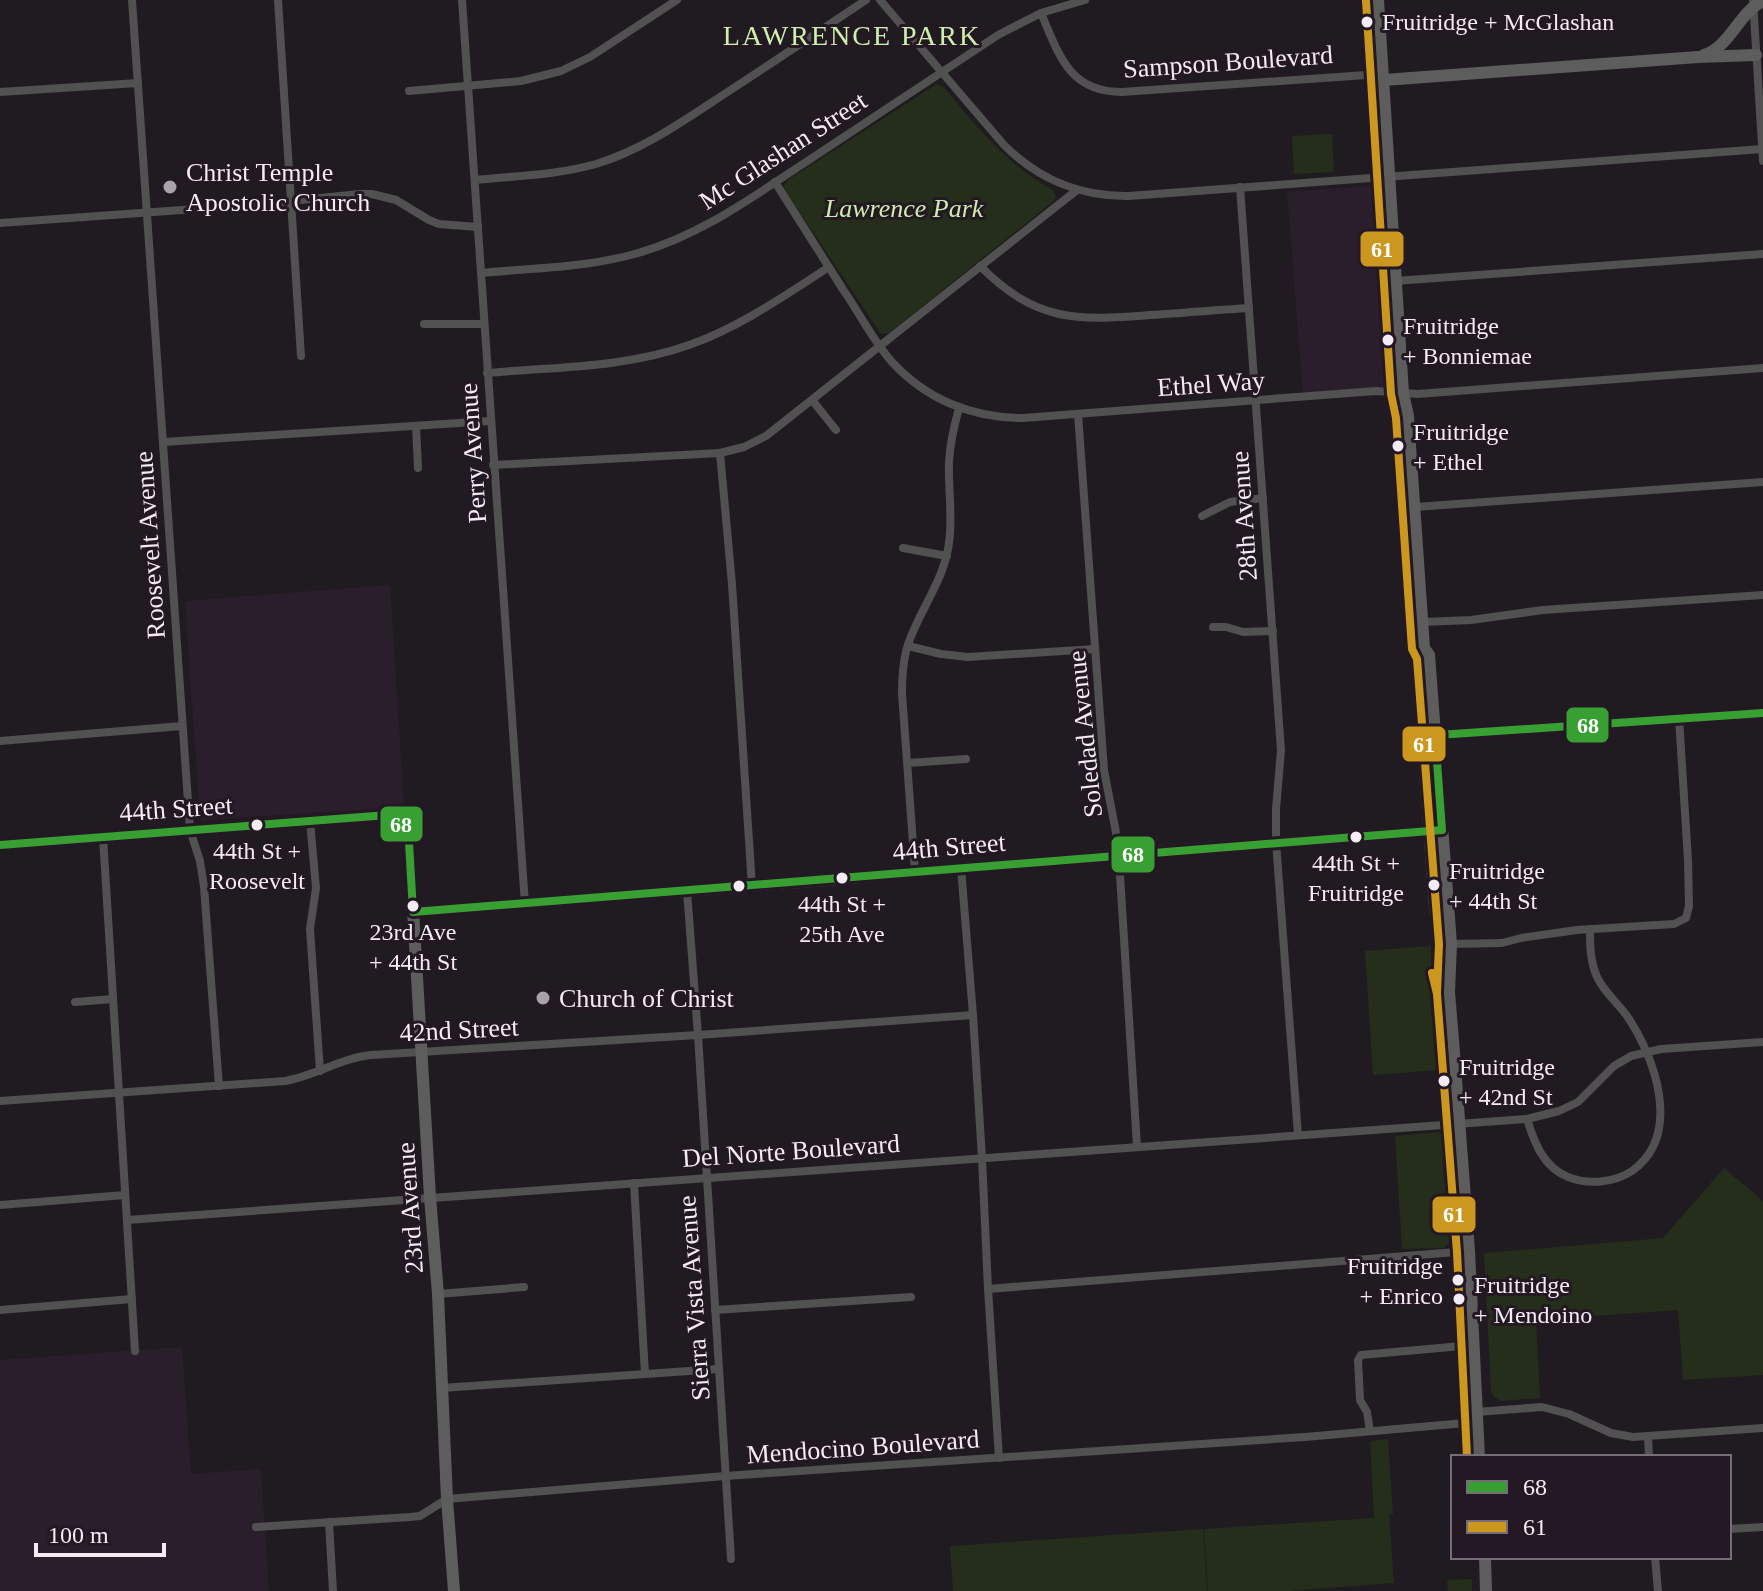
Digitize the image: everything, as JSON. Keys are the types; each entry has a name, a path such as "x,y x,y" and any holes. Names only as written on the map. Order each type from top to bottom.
{"street":[{"name":"Roosevelt Avenue","path":"132,0 190,830 204,887 219,1086"},
{"path":"278,0 301,356"},
{"name":"Perry Avenue","path":"462,0 525,904"},
{"path":"409,91 521,81 561,71 590,57 677,0"},
{"path":"475,180 547,174 614,158 633,150 675,127 866,0"},
{"path":"880,0 1020,161 1052,180 1099,195 1762,149"},
{"name":"Mc Glashan Street","path":"481,273 585,264 639,253 685,236 712,223 998,35 1041,13 1085,0"},
{"path":"1378,0 1403,393 1408,416 1423,622 1424,648 1418,658 1429,735 1436,831 1439,944 1449,992"},
{"path":"1756,3 1763,161"},
{"path":"1698,57 1710,53 1725,41 1756,3"},
{"name":"Sampson Boulevard","path":"1041,13 1066,67 1083,82 1102,90 1122,92 1366,75 1384,80 1756,55"},
{"path":"0,92 138,83"},
{"name":"Ethel Way","path":"775,182 880,346 905,375 940,400 975,413 1006,418 1078,414 1376,391 1418,394 1763,368"},
{"name":"28th Avenue","path":"1240,187 1281,750 1276,842 1298,1135"},
{"path":"493,465 720,453 744,447 766,436 1077,190"},
{"path":"0,223 372,194 396,200 439,224 478,227"},
{"path":"1395,281 1763,254"},
{"path":"980,266 1022,300 1074,318 1105,319 1249,308"},
{"path":"487,373 606,364 688,345 735,325 829,267"},
{"path":"424,324 484,324"},
{"path":"812,400 836,430"},
{"path":"915,871 902,681 908,646 947,556 951,524 949,461 959,408"},
{"name":"Soledad Avenue","path":"1078,414 1106,785 1118,843 1137,1146"},
{"path":"163,442 490,421"},
{"path":"416,426 418,468"},
{"path":"720,453 752,886"},
{"path":"1415,507 1763,482"},
{"path":"1202,516 1230,502 1263,498"},
{"path":"903,548 947,556"},
{"path":"1423,622 1471,620 1543,610 1763,595"},
{"path":"1213,627 1243,632 1273,631"},
{"path":"908,646 968,657 1095,649"},
{"path":"1429,735 1763,713"},
{"path":"1451,944 1502,943 1590,929 1682,921 1688,914 1688,860 1679,718"},
{"path":"0,741 182,726"},
{"path":"908,763 966,759"},
{"name":"44th Street","path":"0,845 388,815 401,823"},
{"path":"310,821 316,888 310,929 320,1071"},
{"name":"23rd Avenue","path":"401,823 409,842 454,1591"},
{"path":"1436,831 1451,944 1449,992 1469,1251 1479,1455"},
{"name":"44th Street","path":"413,912 1436,831"},
{"path":"103,837 135,1351"},
{"path":"961,868 973,1015 999,1458"},
{"name":"Sierra Vista Avenue","path":"687,891 731,1559"},
{"path":"1527,1119 1546,1161 1569,1177 1600,1182 1627,1174 1641,1163 1653,1147 1660,1128 1661,1106 1647,1051 1626,1014 1606,992 1597,976 1592,959 1590,929"},
{"path":"75,1002 113,999"},
{"name":"42nd Street","path":"0,1101 285,1081 362,1056 973,1015"},
{"path":"1459,1123 1527,1119 1559,1111 1578,1102 1614,1066 1647,1051 1763,1042"},
{"name":"Del Norte Boulevard","path":"127,1220 1459,1123"},
{"path":"634,1183 645,1374"},
{"path":"0,1205 125,1195"},
{"path":"988,1289 1469,1251"},
{"path":"438,1294 524,1287"},
{"path":"715,1310 911,1297"},
{"path":"0,1310 132,1299"},
{"path":"1370,1431 1367,1412 1360,1400 1358,1360 1361,1355 1473,1345"},
{"path":"442,1388 718,1369"},
{"name":"Mendocino Boulevard","path":"256,1527 420,1516 447,1499 725,1476 1370,1431 1542,1407 1569,1414 1611,1433 1633,1437 1763,1428"},
{"path":"1648,1436 1649,1455"},
{"path":"329,1522 333,1591"},
{"path":"1731,1529 1763,1527"},
{"path":"1485,1559 1486,1591"},
{"path":"1655,1559 1658,1591"}],"shaded area":[{"path":"1368,186 1376,195 1390,376 1388,383 1380,388 1303,393 1287,192"},
{"path":"390,585 404,807 203,820 200,817 185,601"},
{"path":"182,1347 191,1474 261,1469 269,1591 0,1591 0,1360"}],"green space":[{"name":"Lawrence Park","path":"937,84 944,87 1007,157 1053,190 1056,197 889,333 881,334 784,186 788,180"},
{"path":"1332,134 1334,172 1294,174 1292,136"},
{"path":"1431,946 1439,1070 1373,1075 1365,951"},
{"path":"1439,1132 1444,1137 1452,1240 1444,1248 1402,1249 1395,1136"},
{"path":"1724,1168 1763,1201 1763,1375 1683,1380 1678,1310 1536,1320 1540,1398 1501,1401 1494,1397 1491,1390 1484,1253 1663,1238"},
{"path":"1388,1439 1394,1583 1288,1591 1208,1591 1204,1529 1374,1518 1370,1441"},
{"path":"1203,1529 1207,1591 953,1591 950,1546"},
{"path":"1472,1579 1472,1591 1448,1591 1447,1580"}],"transit line":[{"name":"61","path":"1366,1 1391,394 1396,418 1412,649 1417,659 1439,944 1437,992"},
{"name":"68","path":"1423,747 1423,736 1763,713"},
{"name":"68","path":"0,845 388,815 401,823 409,842 413,912 1442,830 1435,735"},
{"name":"61","path":"1432,973 1437,994 1457,1252 1467,1455"}],"place":[{"name":"Fruitridge + McGlashan","path":"1367,22"},
{"name":"Christ Temple Apostolic Church","path":"170,187"},
{"name":"Fruitridge + Bonniemae","path":"1388,340"},
{"name":"Fruitridge + Ethel","path":"1398,446"},
{"name":"44th St + Roosevelt","path":"257,825"},
{"name":"44th St + Fruitridge","path":"1356,837"},
{"name":"44th St + 25th Ave","path":"842,878"},
{"name":"Fruitridge + 44th St","path":"1434,885"},
{"name":"23rd Ave + 44th St","path":"413,906"},
{"name":"Church of Christ","path":"543,998"},
{"name":"Fruitridge + 42nd St","path":"1444,1081"},
{"name":"Fruitridge + Enrico","path":"1458,1280"},
{"name":"Fruitridge + Mendoino","path":"1459,1299"}],"district":[{"name":"LAWRENCE PARK","path":"852,35"}]}
